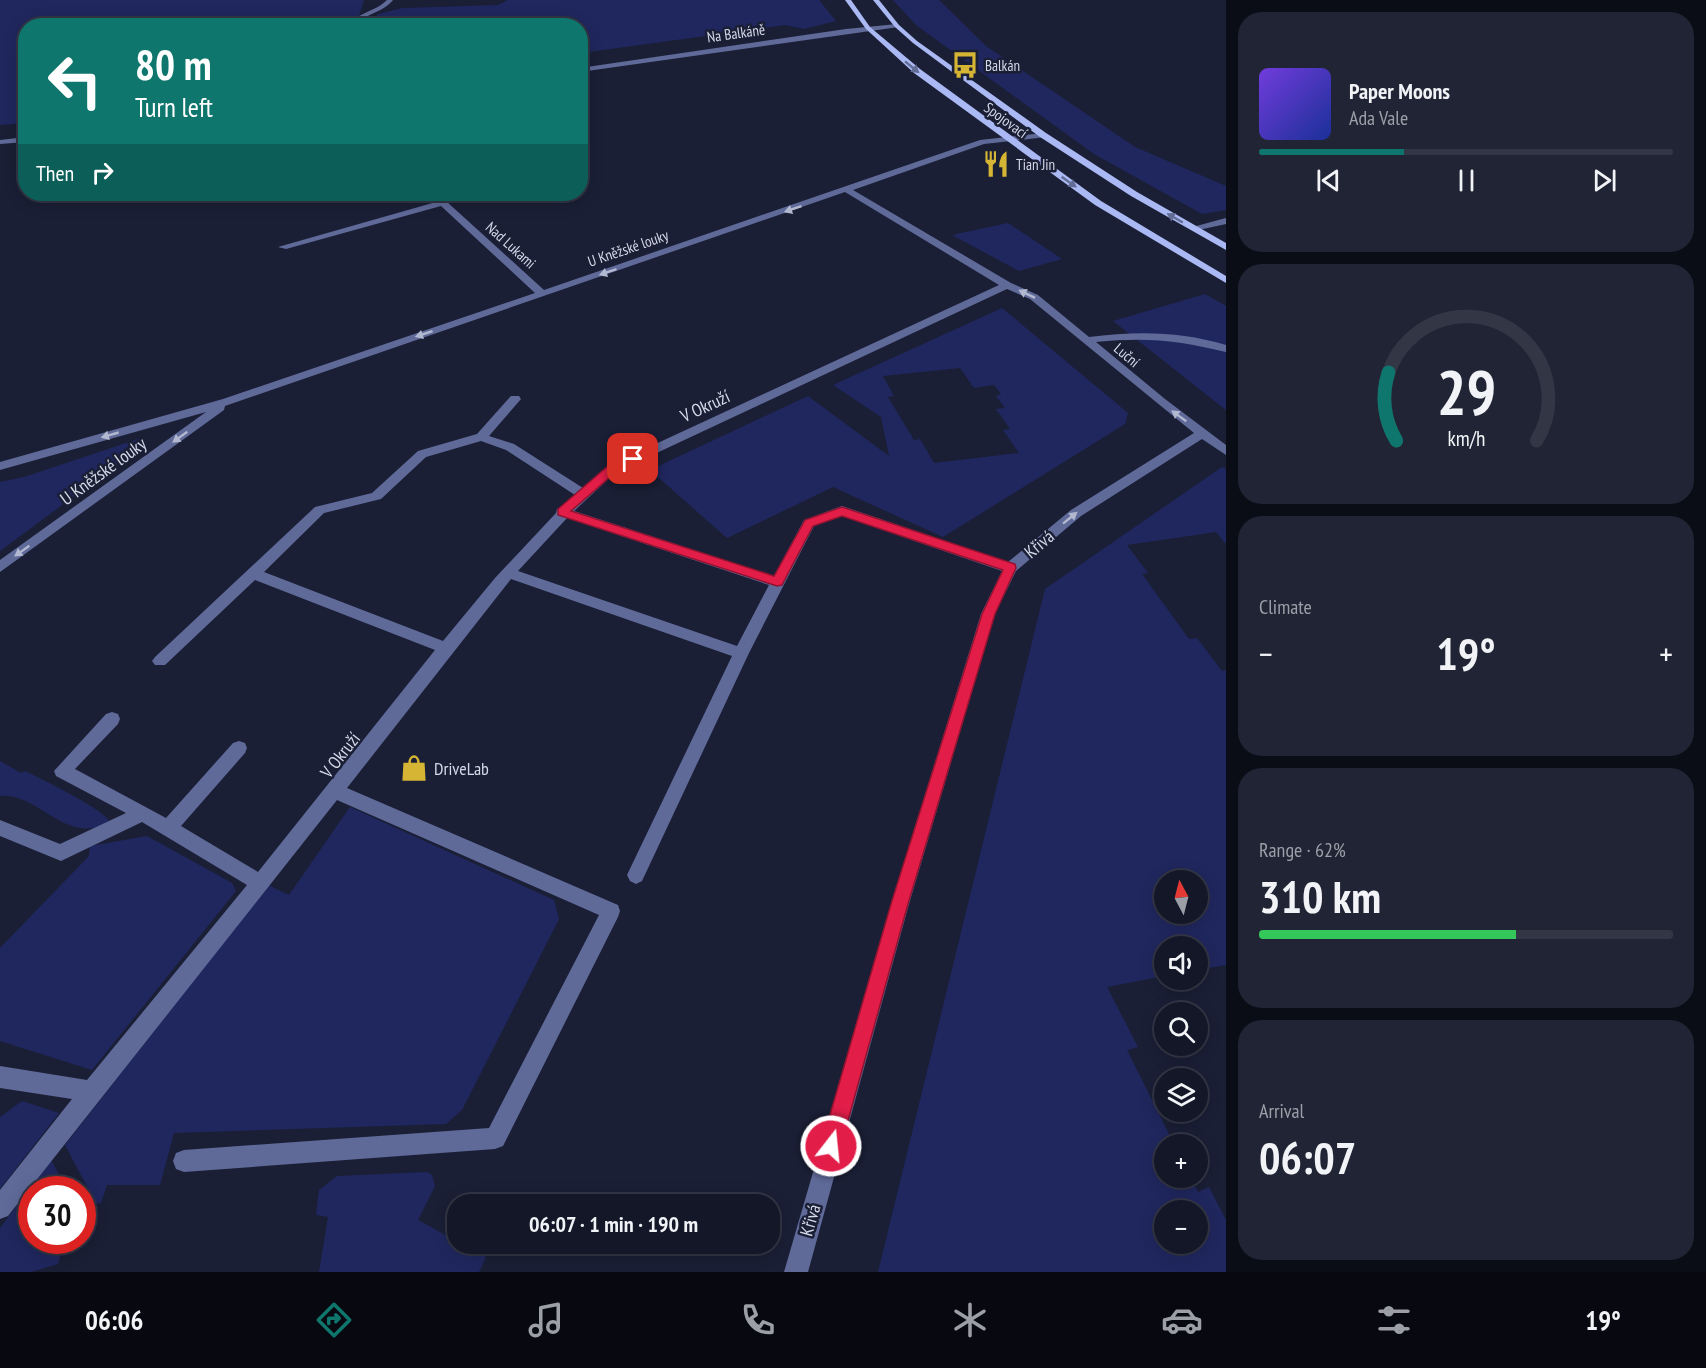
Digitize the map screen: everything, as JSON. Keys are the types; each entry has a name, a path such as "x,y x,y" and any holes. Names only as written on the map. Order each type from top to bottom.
{"main road":[{"name":"Spojovací","path":"849,0 868,28 917,71 1008,139 1098,203 1226,280"},
{"name":"Spojovací","path":"876,0 897,26 1043,135 1134,194 1226,247"}],"street":[{"path":"357,18 384,6 390,0"},
{"name":"Na Balkáně","path":"588,69 868,28 897,26"},
{"name":"U Kněžské louky","path":"0,466 227,402 983,142 1043,135"},
{"path":"0,142 18,140"},
{"path":"848,190 1007,285"},
{"name":"Nad Lukami","path":"441,201 543,294"},
{"path":"283,247 443,203"},
{"path":"1194,228 1226,221"},
{"name":"Luční","path":"1007,285 1034,297 1226,451"},
{"name":"V Okruží","path":"0,1208 89,1091 335,791 446,648 562,512 612,469 1007,285"},
{"path":"1087,340 1143,334 1192,338 1226,350"},
{"path":"160,661 320,510 376,496 422,454 481,437 515,399"},
{"name":"U Kněžské louky","path":"0,567 227,402"},
{"name":"Křivá","path":"796,1272 903,892 988,614 1010,568 1076,513 1202,433"},
{"path":"481,437 510,447 583,494"},
{"path":"636,875 741,653 809,523 842,511 1010,568"},
{"path":"562,512 777,582"},
{"path":"254,573 446,648"},
{"path":"508,573 741,653"},
{"path":"112,719 62,771 169,827 260,883"},
{"path":"169,827 239,748"},
{"path":"184,1161 495,1138 611,911 335,791"},
{"path":"0,828 61,853 143,813"},
{"path":"0,1077 89,1091"}],"shaded area":[{"path":"0,0 364,0 359,16 355,18 18,18 18,124 0,125"},
{"path":"508,0 819,0 836,21 804,29 785,25 588,52 588,18 375,18 378,14 402,8 498,5"},
{"path":"893,0 939,0 986,46 1135,147 1226,186 1226,210 1202,214 1094,154 916,25"},
{"path":"1008,223 1062,259 1019,271 952,235"},
{"path":"1205,294 1226,306 1226,410 1113,321"},
{"path":"1002,308 1128,413 1125,424 943,537 833,487 727,538 650,470 808,396 889,456 881,417 833,385","holes":["960,368 974,388 994,385 1001,394 996,396 1005,408 996,409 1010,429 1003,430 1019,453 934,463 920,439 914,440 888,397 894,396 883,376"]},
{"path":"141,438 146,443 0,551 0,482 24,477"},
{"path":"1222,467 1226,469 1226,544 1216,532 1127,545 1148,573 1142,574 1189,639 1197,638 1222,671 1226,670 1226,965 1208,968 1208,936 1154,936 1154,978 1107,987 1138,1047 1127,1050 1154,1104 1154,1122 1163,1122 1169,1134 1154,1134 1154,1188 1196,1188 1198,1192 1209,1187 1226,1220 1226,1272 878,1272 1045,589"},
{"path":"0,761 71,795 105,816 110,822 94,828 80,828 68,825 24,800 0,796"},
{"path":"350,807 554,900 559,919 462,1110 446,1124 174,1133 160,1185 107,1185 101,1203 96,1204 96,1176 81,1176 65,1145 268,885 289,895"},
{"path":"147,836 232,883 236,891 92,1070 0,1041 0,948 89,856 90,846"},
{"path":"22,1101 59,1113 0,1189 0,1117"},
{"path":"51,1160 60,1176 39,1176"},
{"path":"427,1172 432,1175 435,1186 418,1220 447,1236 447,1254 480,1254 486,1257 479,1272 319,1272 328,1217 316,1215 319,1190 337,1176"},
{"path":"18,1204 18,1254 61,1254 58,1264 31,1272 0,1272 0,1228"}],"place":[{"name":"Balkán","path":"965,65"},
{"name":"Tian Jin","path":"996,164"},
{"name":"DriveLab","path":"414,768"}],"route":[{"path":"633,459 612,469 562,512 777,582 809,523 842,511 1010,568 988,614 900,904 831,1146"}]}
